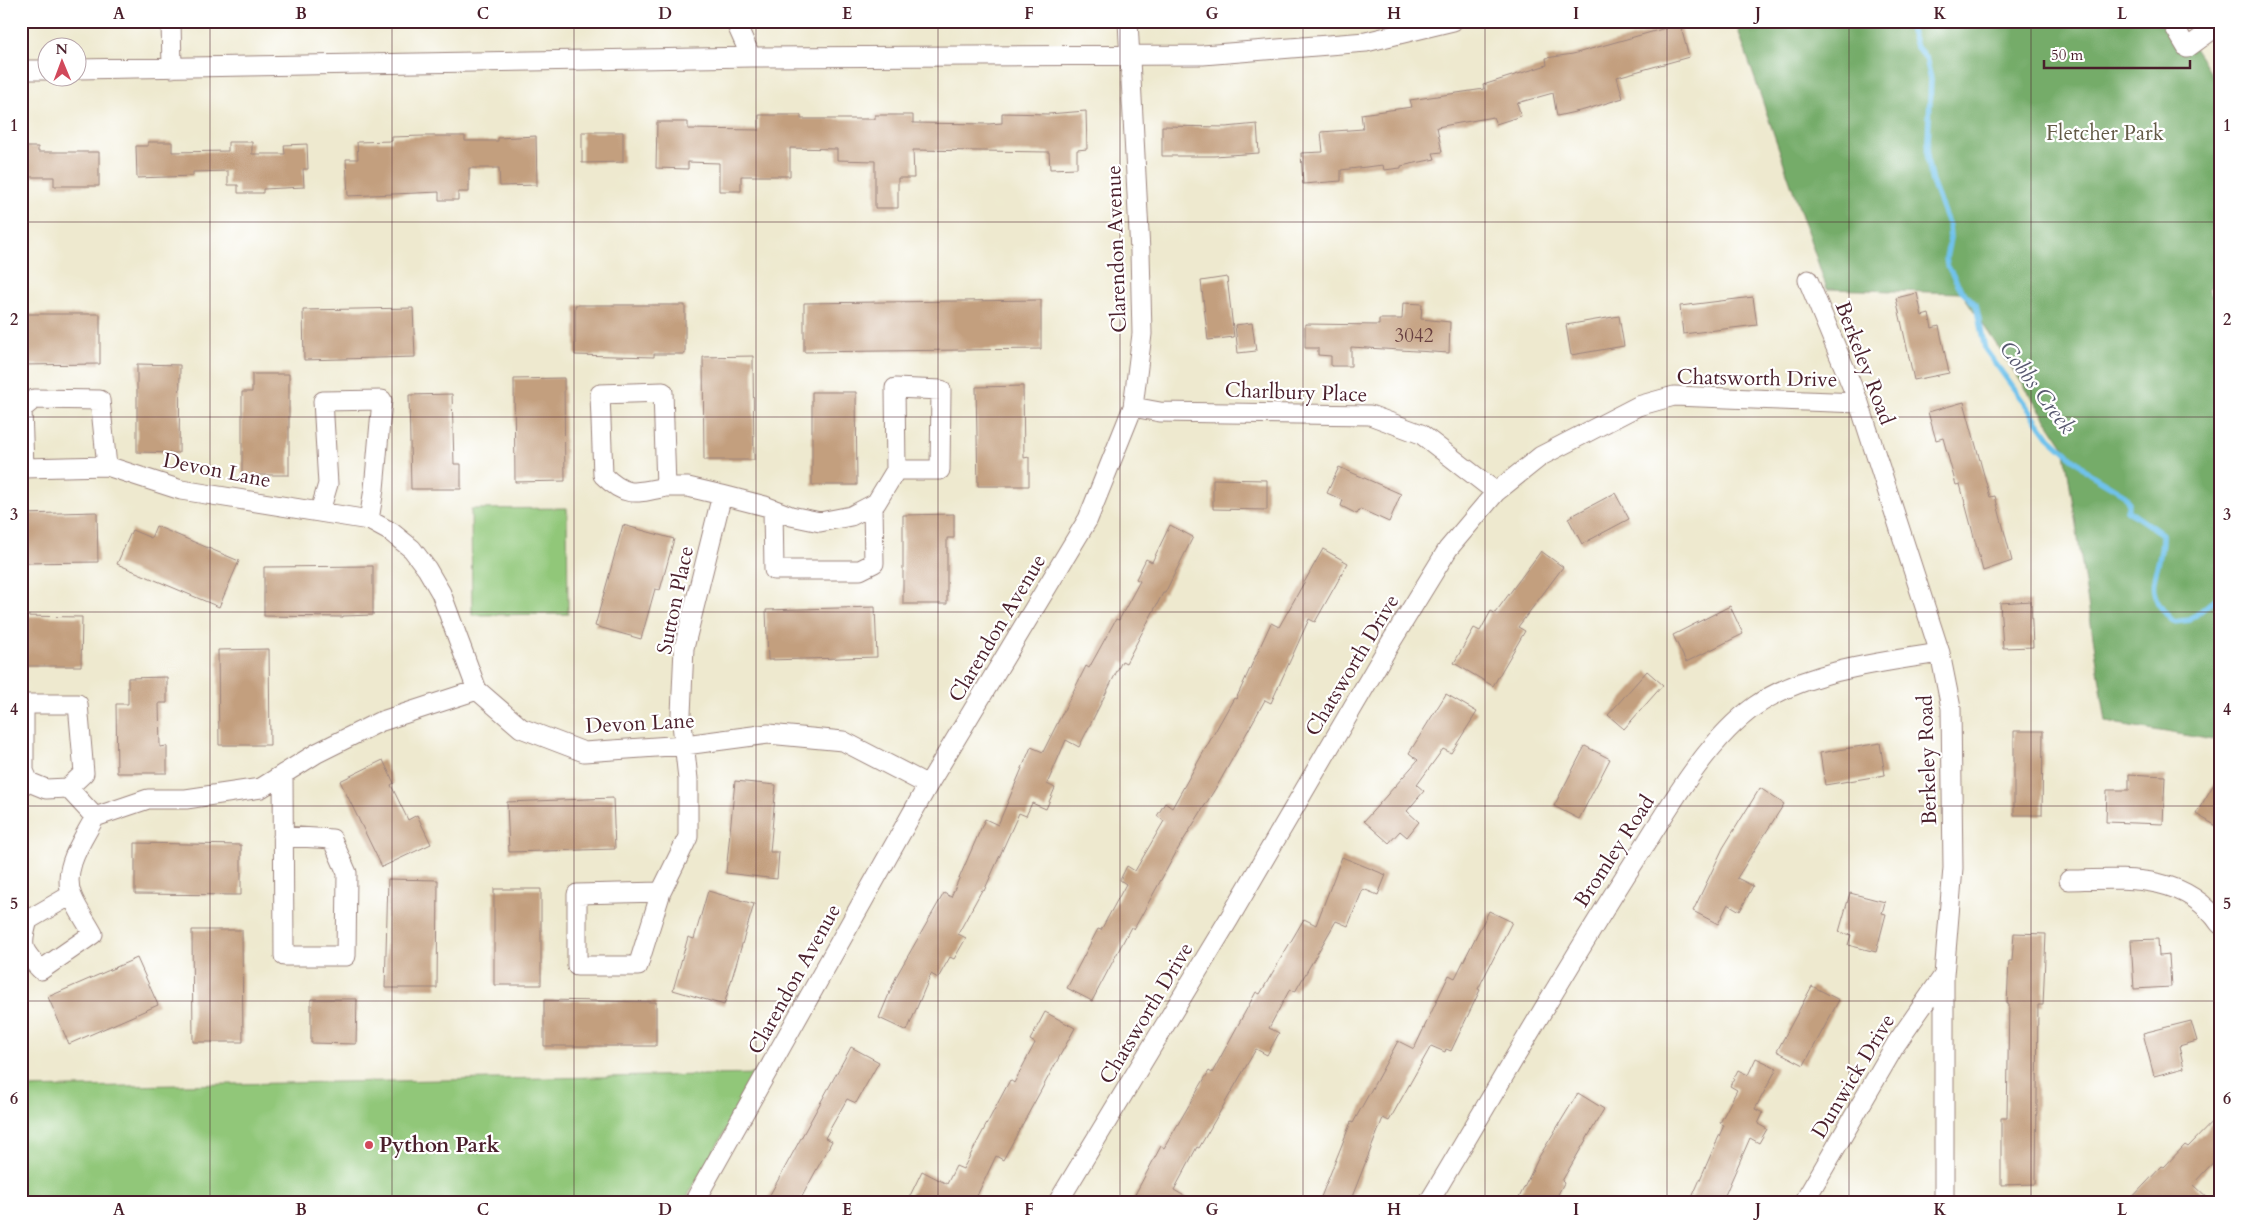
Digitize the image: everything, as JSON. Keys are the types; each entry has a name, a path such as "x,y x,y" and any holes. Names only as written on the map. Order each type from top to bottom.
{"street":[{"path":"171,21 172,68"},
{"path":"735,21 751,57"},
{"name":"Clarendon Avenue","path":"694,1202 928,785 1088,519 1133,407 1142,334 1128,21"},
{"path":"88,69 751,57 1203,55 1366,42 1454,21"},
{"path":"2171,21 2187,48 2220,24"},
{"path":"21,70 38,70"},
{"name":"Berkeley Road","path":"1808,280 1858,402 1940,653 1951,708 1953,868 1944,975 1944,1202"},
{"path":"666,487 663,392 600,394 603,474 615,487 634,493 666,487 688,487 773,509 791,516 820,522 851,516 876,503 896,470 894,388 941,390 940,470 896,470"},
{"name":"Chatsworth Drive","path":"1058,1202 1229,919 1391,642 1448,549 1496,492 1541,456 1638,406 1674,396 1858,402"},
{"name":"Devon Lane","path":"107,466 100,400 34,400 22,409 24,468 107,466 181,490 370,520 391,532 412,549 442,593 478,690 521,728 584,752 685,745 768,734 843,741 928,785"},
{"path":"320,512 328,484 323,401 382,400 370,520"},
{"name":"Charlbury Place","path":"1133,407 1160,412 1370,415 1421,434 1496,492"},
{"name":"Sutton Place","path":"661,892 577,894 577,966 638,966 661,892 688,837 688,779 681,714 684,648 722,495"},
{"path":"773,509 774,570 860,570 874,563 873,505"},
{"name":"Bromley Road","path":"1429,1202 1592,927 1681,789 1725,732 1755,706 1800,683 1867,664 1940,653"},
{"path":"71,895 69,878 74,857 95,817 148,799 186,799 261,788 317,753 379,722 478,690"},
{"path":"68,788 84,774 78,704 24,704 24,771 29,782 46,789 68,788 95,817"},
{"path":"283,774 283,836 284,956 346,956 347,873 332,839 283,836"},
{"path":"2069,880 2136,879 2173,887 2203,905 2220,924"},
{"name":"Dunwick Drive","path":"1804,1202 1896,1044 1944,975"}],"green space":[{"name":"Fletcher Park","path":"1735,21 2176,21 2220,87 2220,281 2208,290 2220,307 2220,741 2106,722 2064,446 1962,293 1827,289"},
{"path":"567,508 568,614 472,615 471,509"},
{"name":"Python Park","path":"758,1074 684,1202 21,1202 21,1088"}],"building":[{"path":"1680,24 1689,57 1617,77 1623,98 1557,116 1553,93 1517,103 1521,116 1496,124 1493,117 1437,127 1442,152 1433,153 1435,159 1401,166 1401,168 1384,170 1383,165 1341,170 1341,181 1303,184 1301,153 1323,152 1321,132 1363,129 1361,114 1412,107 1410,100 1484,89 1483,85 1547,65 1546,58 1573,54"},
{"path":"1086,111 1087,149 1077,150 1077,168 1050,169 1049,152 913,150 914,178 898,178 898,208 875,208 875,161 837,160 837,149 790,148 790,176 741,176 741,191 719,191 719,163 688,162 688,169 656,168 657,122 688,122 688,129 759,130 759,115 801,115 801,119 875,119 875,115 913,115 913,123 989,124 1002,123 1002,113 1048,114"},
{"path":"1257,124 1259,153 1214,156 1162,156 1162,126 1226,127"},
{"path":"582,132 623,132 623,162 582,163"},
{"path":"465,136 465,141 498,141 498,138 536,136 537,185 500,186 499,168 469,168 469,192 458,192 458,200 439,200 439,192 348,196 346,159 358,159 357,142 392,141 392,137"},
{"path":"148,142 172,142 172,152 228,151 228,142 252,142 252,154 285,154 284,145 307,144 308,169 303,169 304,187 263,189 263,193 238,193 238,185 228,185 228,171 193,172 193,176 137,178 136,146 148,146"},
{"path":"21,147 38,147 38,152 99,152 99,186 54,186 54,177 21,177"},
{"path":"1227,277 1234,337 1208,340 1201,281"},
{"path":"1917,293 1922,316 1929,314 1932,328 1939,326 1949,373 1914,380 1896,298"},
{"path":"1753,297 1757,325 1683,334 1680,306"},
{"path":"1041,300 1041,349 804,352 804,303"},
{"path":"1403,303 1422,304 1421,319 1450,322 1449,353 1351,347 1351,366 1331,366 1331,356 1318,355 1318,348 1305,348 1305,324 1379,325 1379,319 1402,319"},
{"path":"575,305 685,305 685,354 654,354 654,357 575,355"},
{"path":"413,308 415,357 304,360 303,310"},
{"path":"21,314 100,314 100,364 21,365"},
{"path":"1619,316 1624,346 1571,355 1566,325"},
{"path":"1252,323 1256,351 1238,353 1235,325"},
{"path":"753,356 754,460 704,460 703,357"},
{"path":"137,364 180,365 179,453 137,452"},
{"path":"252,374 289,374 289,475 242,475 242,392 252,392"},
{"path":"564,378 565,481 515,482 514,379"},
{"path":"1023,386 1024,458 1029,457 1029,486 978,486 976,387"},
{"path":"812,392 856,392 857,485 812,485"},
{"path":"452,394 454,464 461,464 461,489 411,489 409,395"},
{"path":"1964,402 1990,497 1995,496 2012,561 1983,571 1960,484 1956,485 1943,438 1936,440 1928,412"},
{"path":"1339,467 1401,494 1389,522 1360,509 1357,514 1341,506 1343,500 1327,493"},
{"path":"1213,479 1267,480 1267,510 1213,509"},
{"path":"1615,493 1629,519 1582,544 1568,518"},
{"path":"97,512 98,562 21,563 21,514"},
{"path":"954,514 954,538 947,538 947,604 903,604 903,515"},
{"path":"623,525 674,539 660,590 655,589 641,639 595,626"},
{"path":"1170,525 1193,537 1165,593 1163,593 1126,663 1122,661 1079,747 1066,740 1047,784 1055,788 1046,809 1032,803 1026,816 1019,813 984,891 982,890 958,934 966,938 954,959 950,957 938,978 931,974 907,1031 879,1018 897,975 944,893 951,897 985,819 998,825 1031,747 1043,752 1086,666 1089,668 1116,619 1119,620 1140,581 1136,579 1146,559 1152,562"},
{"path":"156,526 239,561 219,607 117,564 132,530 151,538"},
{"path":"1323,549 1348,563 1315,622 1309,619 1271,703 1265,700 1220,781 1178,849 1134,929 1131,927 1092,1001 1067,988 1098,929 1101,930 1126,884 1120,880 1127,866 1135,871 1164,821 1157,816 1165,803 1172,808 1234,698 1236,699 1271,623 1279,627"},
{"path":"1541,551 1563,567 1518,627 1525,631 1493,686 1454,663 1474,628 1480,631 1491,611 1495,613"},
{"path":"373,566 373,615 343,617 264,616 264,567"},
{"path":"2031,601 2033,647 2003,648 2000,603"},
{"path":"1730,606 1743,634 1686,662 1673,635"},
{"path":"875,607 877,657 768,660 766,610"},
{"path":"21,616 82,617 81,666 21,666"},
{"path":"269,649 270,745 219,745 218,650"},
{"path":"1647,671 1663,685 1624,729 1608,715"},
{"path":"167,677 167,703 159,703 160,747 167,746 167,773 117,773 116,704 128,704 128,678"},
{"path":"1446,694 1477,712 1451,753 1443,749 1417,785 1424,791 1407,811 1419,822 1407,837 1400,831 1389,843 1364,821 1418,760 1409,753"},
{"path":"2014,731 2043,731 2042,815 2014,815"},
{"path":"1880,743 1885,775 1825,785 1820,753"},
{"path":"1585,746 1610,759 1579,819 1554,806"},
{"path":"383,760 394,783 391,785 408,820 417,815 431,844 382,867 340,781"},
{"path":"2129,774 2165,776 2163,824 2106,822 2107,790 2129,790"},
{"path":"2220,774 2220,828 2196,814"},
{"path":"735,781 776,785 770,852 779,852 777,879 726,873"},
{"path":"1760,788 1784,804 1737,878 1753,886 1740,911 1728,904 1718,924 1693,911 1723,848"},
{"path":"613,798 615,849 509,852 507,802"},
{"path":"135,843 241,845 241,895 135,894"},
{"path":"1342,857 1386,875 1378,895 1363,889 1348,926 1336,921 1295,992 1290,989 1269,1028 1279,1033 1267,1055 1256,1049 1199,1148 1197,1147 1174,1190 1195,1202 1131,1202 1161,1146 1164,1148 1209,1071 1212,1073 1256,992 1260,994 1304,919 1316,925"},
{"path":"388,879 438,880 437,988 385,988"},
{"path":"494,889 541,889 541,985 494,985"},
{"path":"708,891 754,904 724,1005 673,990 688,937 694,939"},
{"path":"1850,893 1885,902 1882,913 1886,914 1876,952 1848,945 1851,935 1839,932"},
{"path":"1489,911 1512,922 1478,989 1480,990 1451,1051 1446,1049 1445,1052 1431,1046 1389,1121 1383,1118 1350,1202 1319,1202 1351,1122 1353,1123 1398,1041 1414,1049 1449,975 1455,978"},
{"path":"192,930 242,930 243,1042 193,1042"},
{"path":"2014,933 2046,934 2043,1005 2038,1005 2036,1184 2001,1185 2001,1118 2007,1118 2009,961 2012,961"},
{"path":"2158,939 2159,956 2169,955 2171,987 2134,989 2131,940"},
{"path":"137,958 158,1005 69,1044 48,997"},
{"path":"1812,986 1839,1000 1804,1065 1777,1051"},
{"path":"311,999 357,999 356,1044 311,1043"},
{"path":"544,1000 656,1002 656,1046 544,1046"},
{"path":"1045,1012 1075,1028 1003,1160 996,1156 974,1202 907,1202 922,1171 947,1184 956,1166 963,1169 1010,1080 1014,1083 1035,1043 1030,1040"},
{"path":"2191,1021 2197,1041 2179,1046 2184,1068 2154,1076 2143,1033"},
{"path":"851,1047 879,1062 856,1103 847,1099 825,1138 832,1141 799,1202 766,1202"},
{"path":"1756,1058 1777,1068 1755,1109 1763,1113 1758,1124 1767,1129 1759,1143 1750,1138 1722,1202 1690,1202 1724,1125 1720,1123 1737,1090 1730,1086 1738,1070 1748,1075"},
{"path":"1578,1093 1604,1109 1562,1181 1564,1183 1554,1202 1517,1202 1539,1157"},
{"path":"2220,1114 2220,1155 2193,1184 2212,1202 2128,1202 2162,1166 2164,1167 2185,1145 2188,1147"}],"waterway":[{"name":"Cobbs Creek","path":"1908,21 1916,46 1926,58 1931,79 1927,160 1932,182 1949,226 1950,238 1946,258 1947,265 1962,291 1976,305 1985,349 2048,436 2090,474 2125,495 2129,503 2127,510 2162,534 2154,588 2156,598 2162,609 2174,622 2190,620 2220,595"}],"place":[{"name":"Python Park","path":"369,1145"}]}
